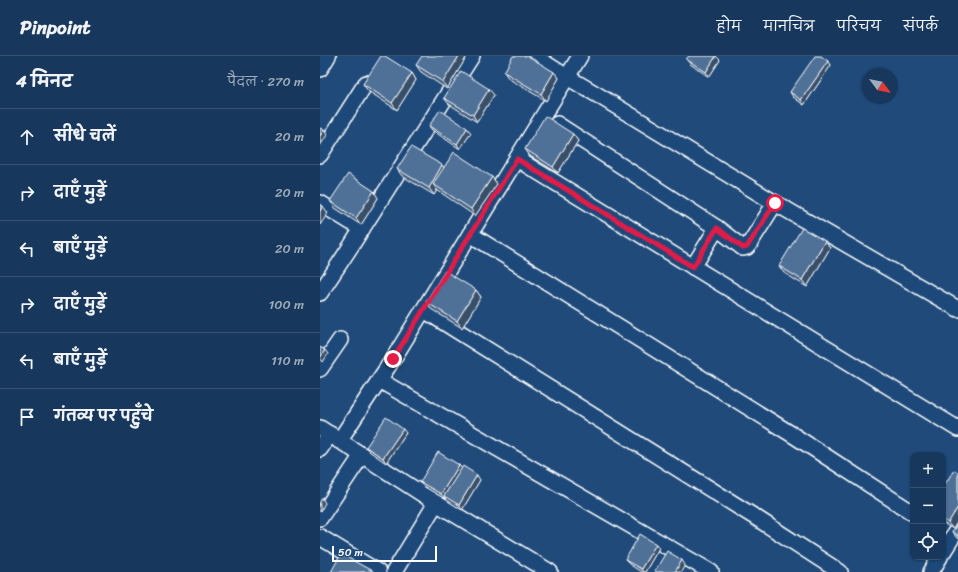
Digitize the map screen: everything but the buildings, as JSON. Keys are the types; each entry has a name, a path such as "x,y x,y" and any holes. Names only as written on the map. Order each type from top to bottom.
{"street":[{"path":"320,69 328,56"},
{"path":"320,293 472,56"},
{"path":"534,56 775,203 958,309"},
{"path":"320,449 330,434 379,380 424,310 580,56"},
{"path":"320,155 366,83"},
{"path":"544,116 717,228 743,248 747,247 775,203"},
{"path":"517,159 958,429"},
{"path":"320,203 362,229"},
{"path":"693,267 717,228"},
{"path":"470,234 796,437 910,511"},
{"path":"424,310 752,515 840,572"},
{"path":"320,369 340,340"},
{"path":"379,380 711,572"},
{"path":"330,434 436,503 550,572"},
{"path":"320,518 362,455"},
{"path":"394,572 436,503"},
{"path":"946,547 953,535"},
{"path":"320,537 378,572"},
{"path":"931,572 938,560"}],"route":[{"path":"393,359 517,159 693,267 717,228 743,248 747,247 775,203"}]}
